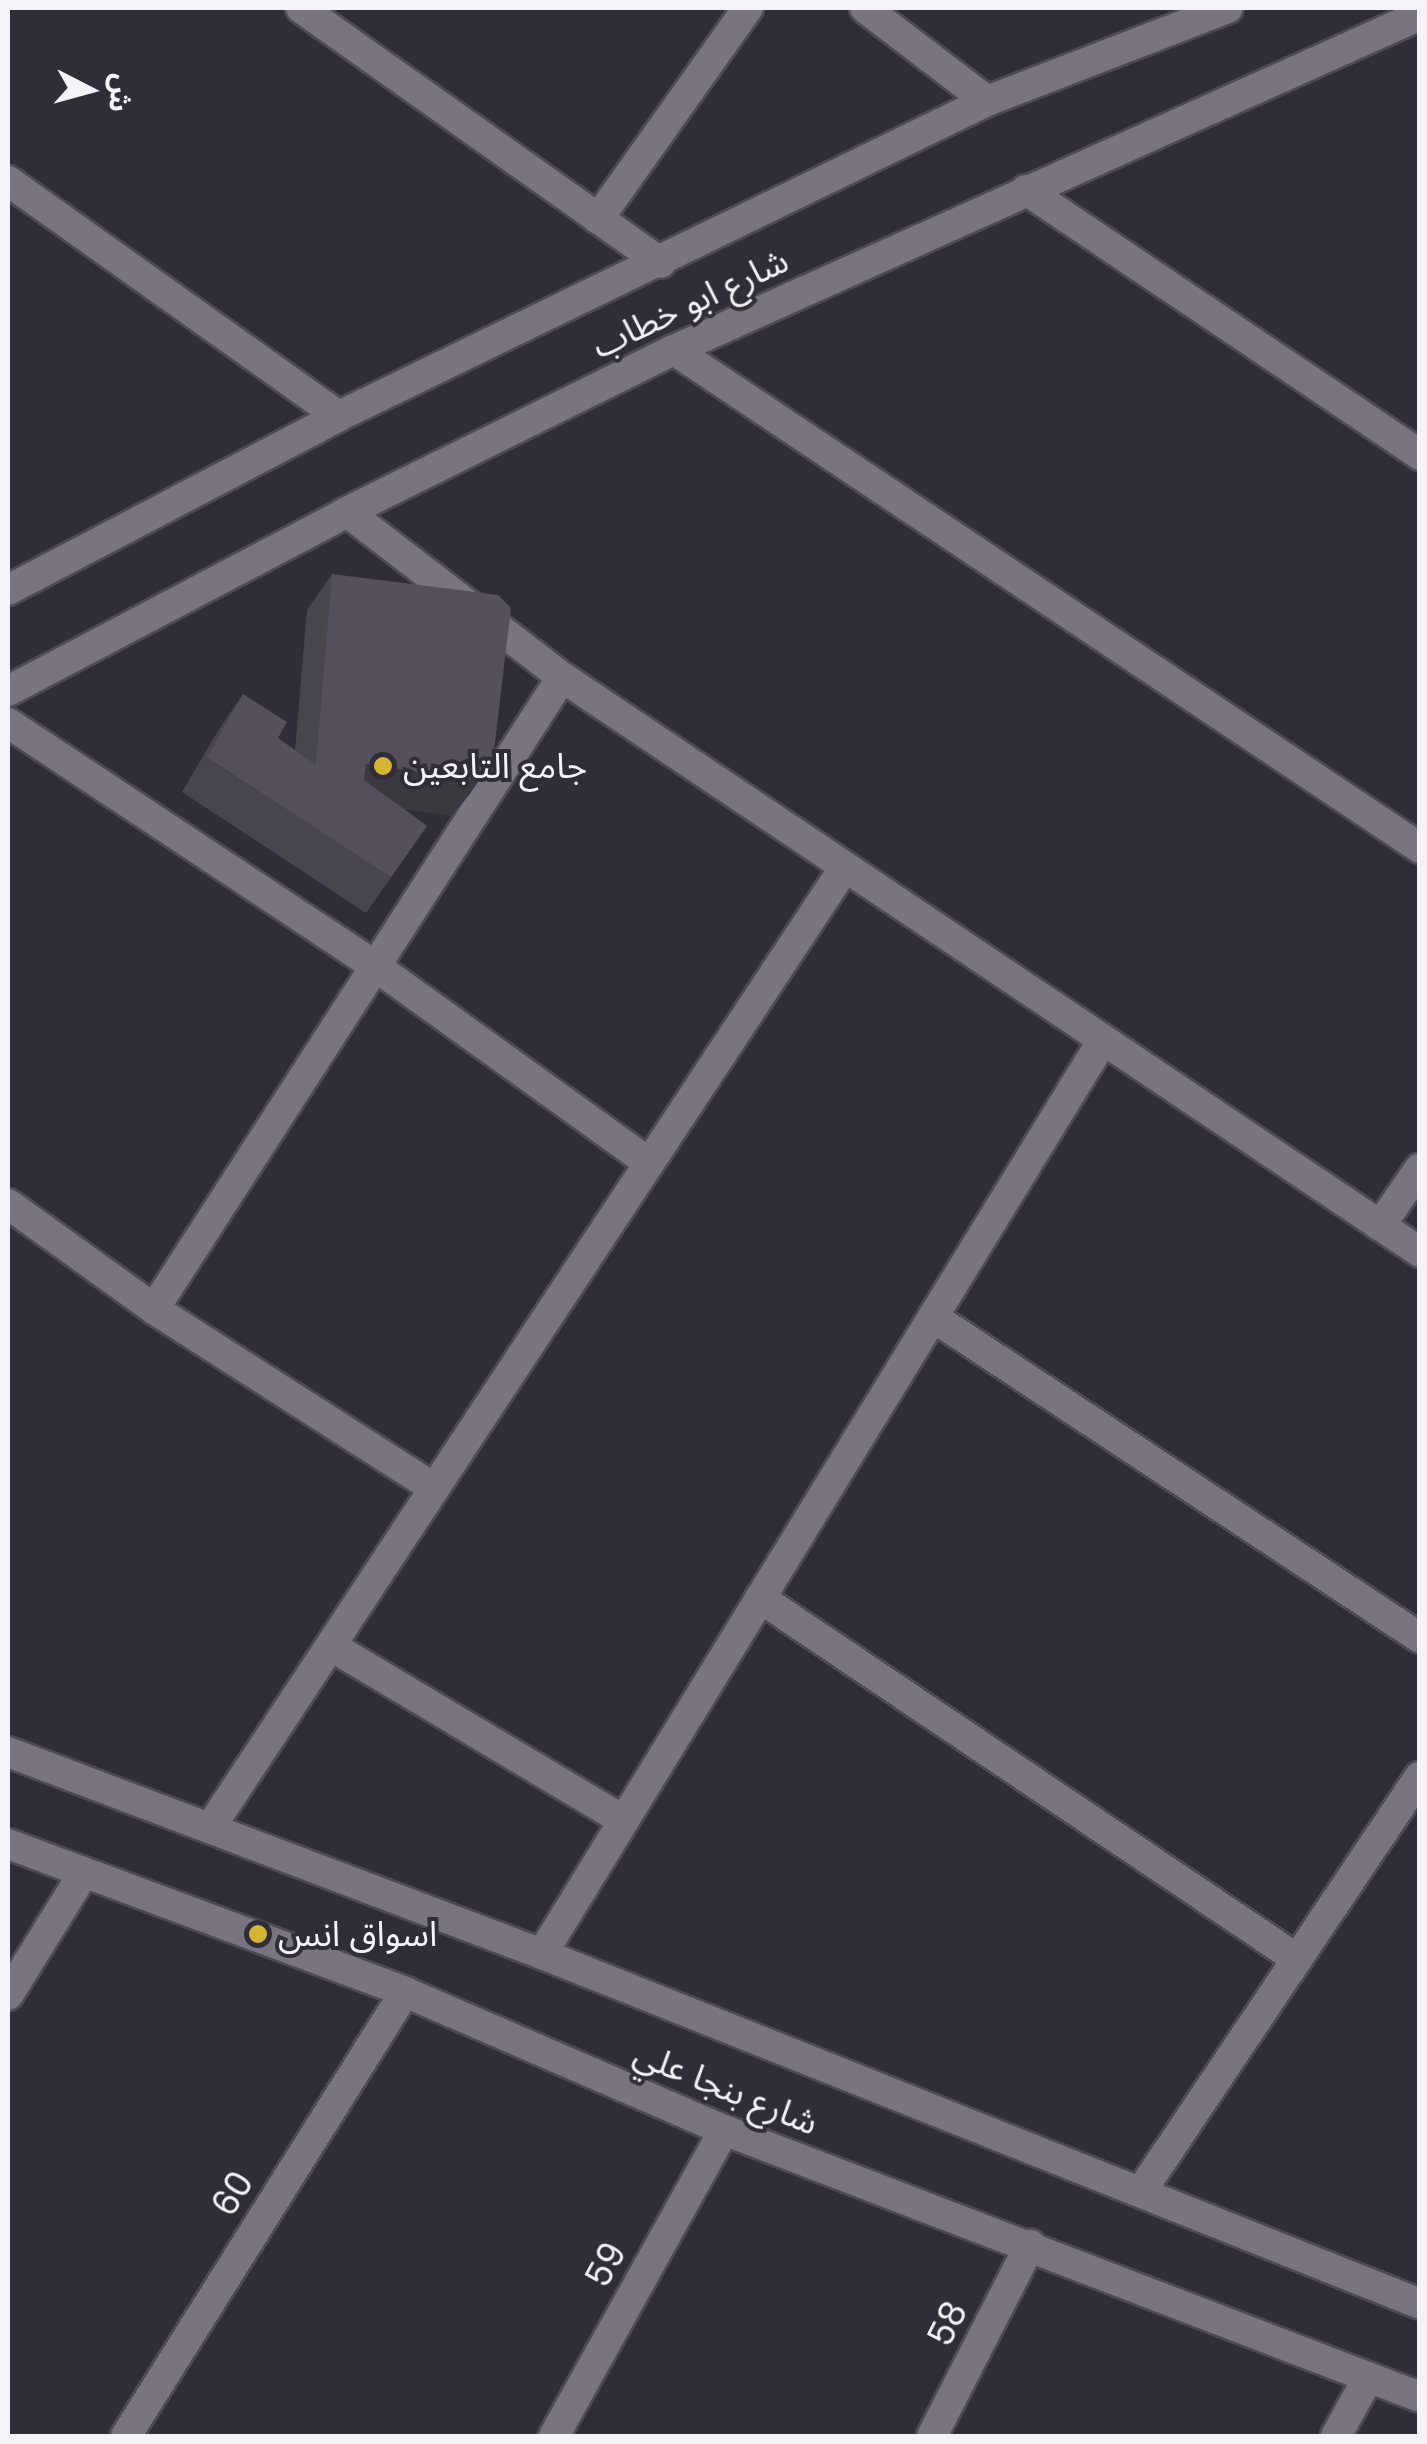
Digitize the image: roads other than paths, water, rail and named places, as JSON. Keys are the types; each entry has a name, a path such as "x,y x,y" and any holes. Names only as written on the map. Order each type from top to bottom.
{"street":[{"path":"301,8 662,263"},
{"path":"598,218 748,8"},
{"path":"865,8 987,101"},
{"name":"شارع ابو خطاب","path":"8,590 339,416 662,263 987,101 1228,8"},
{"name":"شارع ابو خطاب","path":"8,692 348,512 674,350 1420,15"},
{"path":"8,180 339,416"},
{"path":"1026,190 1420,454"},
{"path":"674,350 1420,848"},
{"path":"348,512 562,676 1420,1252"},
{"path":"154,1309 562,676"},
{"path":"8,723 376,966 649,1163"},
{"path":"212,1826 845,866"},
{"path":"542,1954 1103,1040"},
{"path":"1380,1226 1420,1168"},
{"path":"8,1204 154,1309 434,1488"},
{"path":"933,1317 1420,1638"},
{"path":"760,1598 1297,1959"},
{"path":"330,1646 624,1821"},
{"name":"شارع بنجا علي","path":"8,1752 542,1954 1420,2304"},
{"path":"1142,2190 1420,1777"},
{"name":"شارع بنجا علي","path":"8,1844 405,1992 724,2130 1420,2397"},
{"path":"8,1996 84,1874"},
{"name":"60","path":"126,2436 405,1992"},
{"name":"59","path":"554,2436 724,2130"},
{"name":"58","path":"932,2436 1030,2245"},
{"path":"1336,2436 1368,2378"}],"place":[{"name":"جامع التابعين","path":"383,766"},
{"name":"اسواق انس","path":"258,1934"}]}
